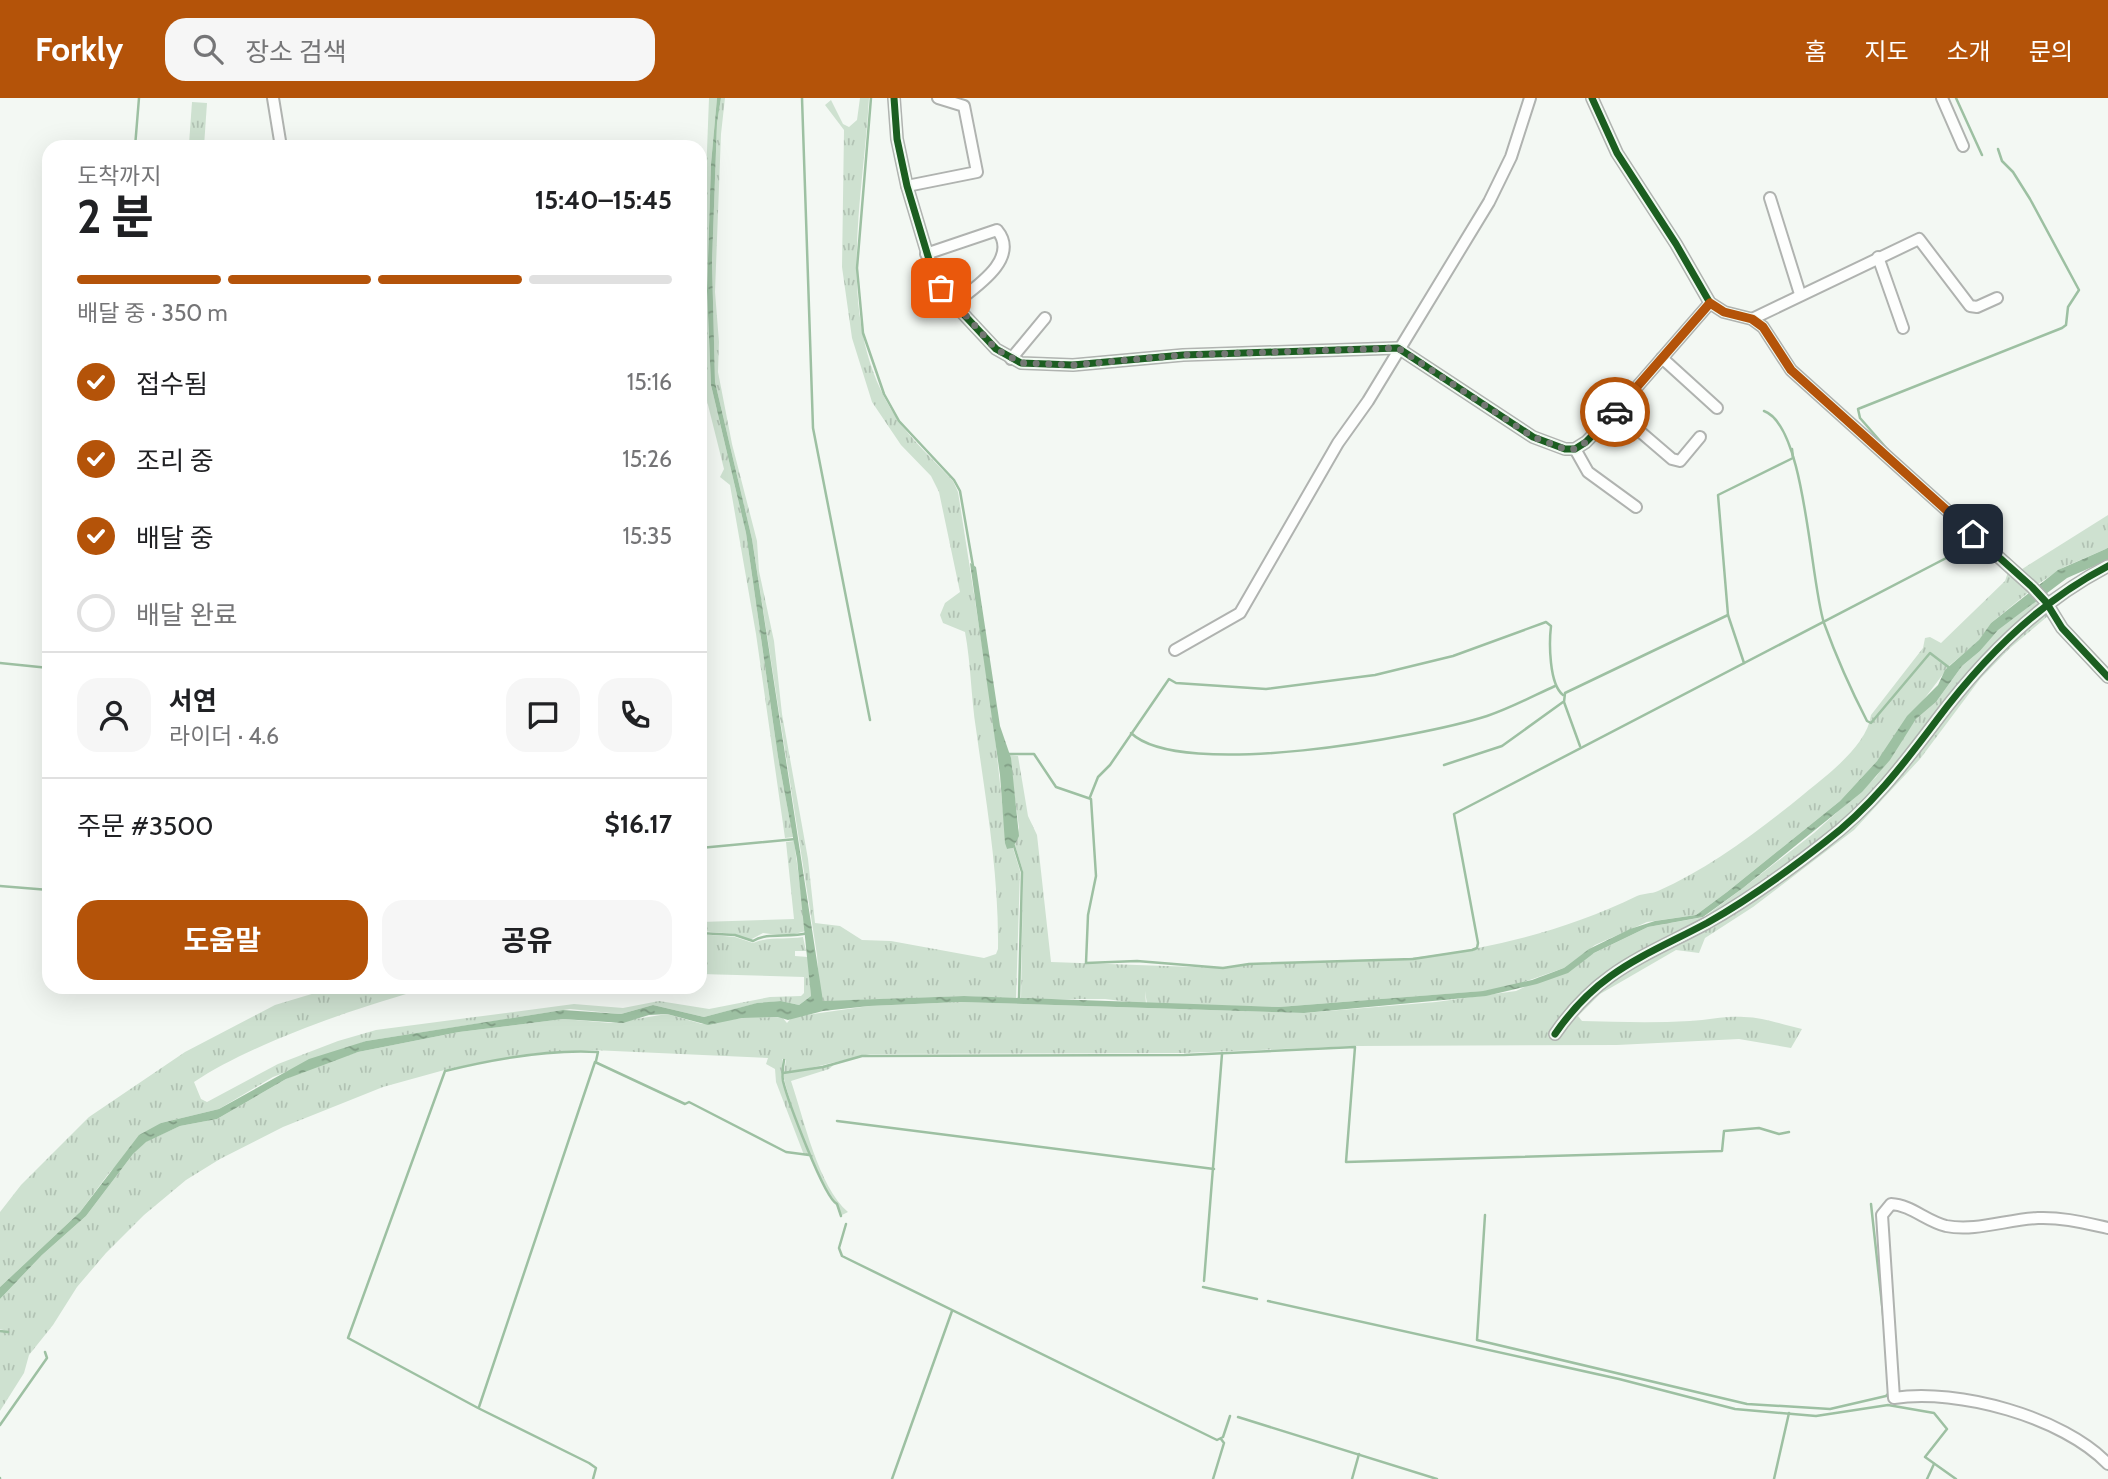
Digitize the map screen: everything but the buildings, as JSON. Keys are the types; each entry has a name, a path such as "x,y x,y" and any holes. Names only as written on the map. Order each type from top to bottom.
{"street":[{"path":"273,98 280,140"},
{"path":"894,98 897,139 907,187 926,254 941,288 996,349 1021,363 1073,365 1183,355 1398,348 1533,437 1565,449 1575,449 1586,442 1616,411 1710,303"},
{"path":"907,187 977,172 964,106 938,98"},
{"path":"1175,650 1240,613 1338,443 1368,401 1489,202 1511,157 1530,98"},
{"path":"1592,98 1618,153 1710,303 1724,312 1752,319 1763,327 1791,370 2032,587 2062,628 2108,677"},
{"path":"1942,98 1963,146"},
{"path":"1770,198 1800,294"},
{"path":"926,254 997,230 1002,236 1004,247 1001,260 982,282 954,304"},
{"path":"1752,319 1919,239 1969,306 1977,307 1997,298"},
{"path":"1878,257 1903,328"},
{"path":"1012,359 1045,318"},
{"path":"1662,358 1717,408"},
{"path":"1616,411 1671,459 1680,461 1700,437"},
{"path":"1575,449 1588,472 1636,507"},
{"path":"1555,1034 1578,1002 1622,968 1732,907 1827,841 1894,778 1947,707 2043,599 2108,566"},
{"path":"2108,1228 2071,1220 2039,1218 1978,1226 1947,1226 1911,1209 1891,1204 1882,1215 1894,1398 1943,1396 2011,1410 2093,1450 2108,1464"}],"green space":[{"path":"709,98 717,98 711,164 707,291"},
{"path":"721,98 725,98 721,134 715,292 719,342 718,372 732,444 757,541 759,571 774,641 782,714 808,859 815,923 840,926 862,940 891,941 984,958 996,954 998,949 994,866 965,632 943,623 940,615 945,603 960,592 939,492 931,476 901,445 872,402 852,338 842,267 844,130 825,105 831,100 843,124 849,127 857,120 860,98 869,98 857,261 858,302 864,342 877,380 896,417 953,481 958,492 992,709 1007,849 1013,848 1020,871 1016,999 964,996 823,1001 820,996 817,955 752,539 715,382 712,262 717,123"},
{"path":"192,102 207,103 204,140 189,140"},
{"path":"707,291 711,385 746,533 778,757 793,837 785,838 756,634 730,485 720,477 724,469 707,401"},
{"path":"2108,515 2108,548 2064,567 2035,586 2019,571"},
{"path":"2008,572 2030,591 1991,623 1979,641 1950,665 1877,761 1840,801 1696,915 1647,922 1595,945 1564,968 1513,986 1484,991 1279,1007 1147,1004 1145,991 1146,1004 1105,999 1021,999 1023,871 1015,845 1019,828 1009,755 1018,756 1028,816 1037,835 1051,962 1223,968 1249,964 1400,959 1482,947 1561,927 1637,896 1658,891 1697,871 1752,834 1845,759 1862,738 1871,715 1923,648 1925,638 1930,637 1941,643 2005,581"},
{"path":"2037,598 2048,616 2009,649 1980,679 1920,759 1854,830 1753,907 1705,938 1699,953 1676,950 1600,994 1578,1016 1582,1021 1623,1022 1758,1018 1802,1029 1791,1048 1739,1039 1617,1045 1356,1046 1184,1053 870,1054 789,1073 784,1072 786,1060 782,1059 782,1079 807,1144 808,1154 804,1155 776,1082 775,1069 766,1064 768,1058 592,1050 538,1053 448,1069 383,1087 283,1127 220,1159 186,1180 144,1215 77,1287 53,1325 29,1355 24,1373 0,1411 0,1332 9,1332 0,1329 0,1299 42,1255 86,1216 133,1154 145,1142 180,1126 217,1119 286,1079 319,1064 358,1052 459,1032 563,1019 611,1023 667,1014 702,1024 742,1018 782,1017 787,1023 792,1017 869,1006 960,1002 1304,1013 1436,1002 1516,991 1648,927 1704,917 1743,888 1814,833 1876,777 1916,719 1936,702 1962,666 1980,651 1997,630"},
{"path":"794,841 806,931 786,936 763,933 750,940 735,934 707,932 707,922 794,919 786,842"},
{"path":"707,935 735,937 753,943 803,937 806,951 795,951 795,956 808,957 811,996 799,1005 781,1001 758,1003 704,1017 653,1005 621,1014 570,1009 366,1041 273,1077 219,1109 161,1123 109,1173 80,1212 0,1287 0,1212 21,1185 89,1117 185,1052 275,1005 312,994 407,994 341,1015 246,1053 194,1082 201,1099 207,1102 278,1064 376,1030 574,1004 623,1008 659,1001 709,1009 770,997 801,996 804,993 804,977 707,974"},
{"path":"836,1063 829,1069 791,1081 820,1169 837,1200 848,1212 842,1215 815,1167 784,1078 784,1073"}],"water":[{"path":"717,98 721,98 717,123 712,262 715,382 752,539 823,1001 964,996 1279,1007 1483,991 1532,980 1564,968 1589,949 1630,929 1655,921 1696,915 1840,801 1877,761 1907,716 1938,685 1945,670 1979,640 1991,623 2058,570 2108,548 2108,560 2067,578 1998,630 1980,651 1962,666 1936,702 1916,719 1890,760 1862,792 1743,888 1703,917 1648,927 1594,953 1568,973 1537,984 1486,996 1304,1013 960,1002 869,1006 823,1011 788,1020 778,1017 742,1018 708,1025 667,1014 649,1015 623,1023 563,1019 459,1032 358,1052 286,1079 217,1119 180,1126 146,1142 133,1154 86,1216 42,1255 0,1299 0,1287 80,1212 139,1135 161,1123 219,1109 309,1059 366,1041 563,1010 621,1014 653,1005 704,1017 757,1003 781,1001 799,1005 811,996 797,859 778,757 746,533 711,385 707,291 711,164"},
{"path":"970,563 976,567 1000,726 1011,758 1019,836 1013,848 1007,849 1000,775"}],"waterway":[{"path":"136,140 139,98"},
{"path":"802,98 813,428 870,720"},
{"path":"871,98 857,268 863,333 884,394 899,421 954,480 960,491 973,566"},
{"path":"1956,98 1982,155"},
{"path":"1888,450 1860,418 1858,409 2062,328 2066,325 2068,307 2079,290 2030,199 2013,172 2002,161 1998,149"},
{"path":"1764,411 1778,423 1789,445 1798,474 1824,623 1867,721 1871,723 1930,653 1951,669"},
{"path":"1744,663 1728,615 1718,495 1793,458 1792,449"},
{"path":"1007,754 1034,754 1056,787 1091,799 1096,876 1088,915 1086,963 1137,961 1223,968 1249,964 1413,959 1472,950 1477,948 1478,943 1454,814 1977,542"},
{"path":"1580,746 1564,702 1565,693 1728,615"},
{"path":"1090,797 1098,777 1110,765 1169,679 1176,683 1266,689 1375,675 1453,656 1546,622 1551,626 1550,652 1555,682 1563,695"},
{"path":"0,663 42,667"},
{"path":"1131,733 1158,747 1198,754 1303,750 1359,743 1455,725 1496,713 1555,686"},
{"path":"1444,765 1502,746 1563,702"},
{"path":"707,847 796,839"},
{"path":"1014,846 1022,872 1019,999"},
{"path":"0,886 42,889"},
{"path":"707,933 735,935 753,941 765,937 808,933"},
{"path":"783,1073 823,1067 862,1056 1184,1055 1355,1047 1346,1162 1722,1151 1724,1131 1759,1128 1779,1134 1789,1132"},
{"path":"593,1479 596,1468 589,1463 478,1408 348,1338 445,1071 501,1059 559,1052 598,1052 596,1061"},
{"path":"1204,1281 1222,1054"},
{"path":"784,1060 783,1081 792,1108 816,1168 841,1216"},
{"path":"479,1407 595,1062 685,1104 689,1102 786,1152 809,1155"},
{"path":"837,1121 1214,1169"},
{"path":"1871,1204 1884,1323"},
{"path":"1485,1215 1477,1340 1747,1404 1830,1409 1886,1396 1890,1392"},
{"path":"846,1224 839,1248 842,1256 1217,1440 1223,1437 1230,1416"},
{"path":"1203,1287 1257,1299"},
{"path":"1268,1301 1619,1379 1735,1409 1816,1416 1888,1405 1934,1413 1947,1429 1925,1457 1956,1479"},
{"path":"892,1479 952,1311"},
{"path":"0,1331 8,1332"},
{"path":"0,1425 47,1358 45,1352"},
{"path":"1774,1479 1789,1413"},
{"path":"1238,1417 1437,1479"},
{"path":"1213,1479 1224,1443 1221,1439"},
{"path":"1352,1479 1359,1454"},
{"path":"1927,1479 1934,1464"}],"cycle path":[{"path":"894,98 897,139 907,186 933,273 954,304 996,349 1021,363 1073,365 1183,355 1398,348 1533,437 1565,449 1575,449 1586,442 1616,411 1710,303"},
{"path":"1592,98 1617,153 1676,244 1710,303 1724,312 1752,319 1763,327 1791,370 2032,587 2046,602 2062,628 2108,677"},
{"path":"1555,1034 1571,1013 1605,980 1642,956 1738,905 1841,829 1885,785 1973,675 2013,633 2082,580 2108,566"}],"way so far":[{"path":"941,288 996,349 1021,363 1073,365 1183,355 1398,348 1533,437 1565,449 1575,449 1586,442 1615,412"}],"route":[{"path":"1615,412 1710,303 1724,312 1752,319 1763,327 1791,370 1973,534"}]}
